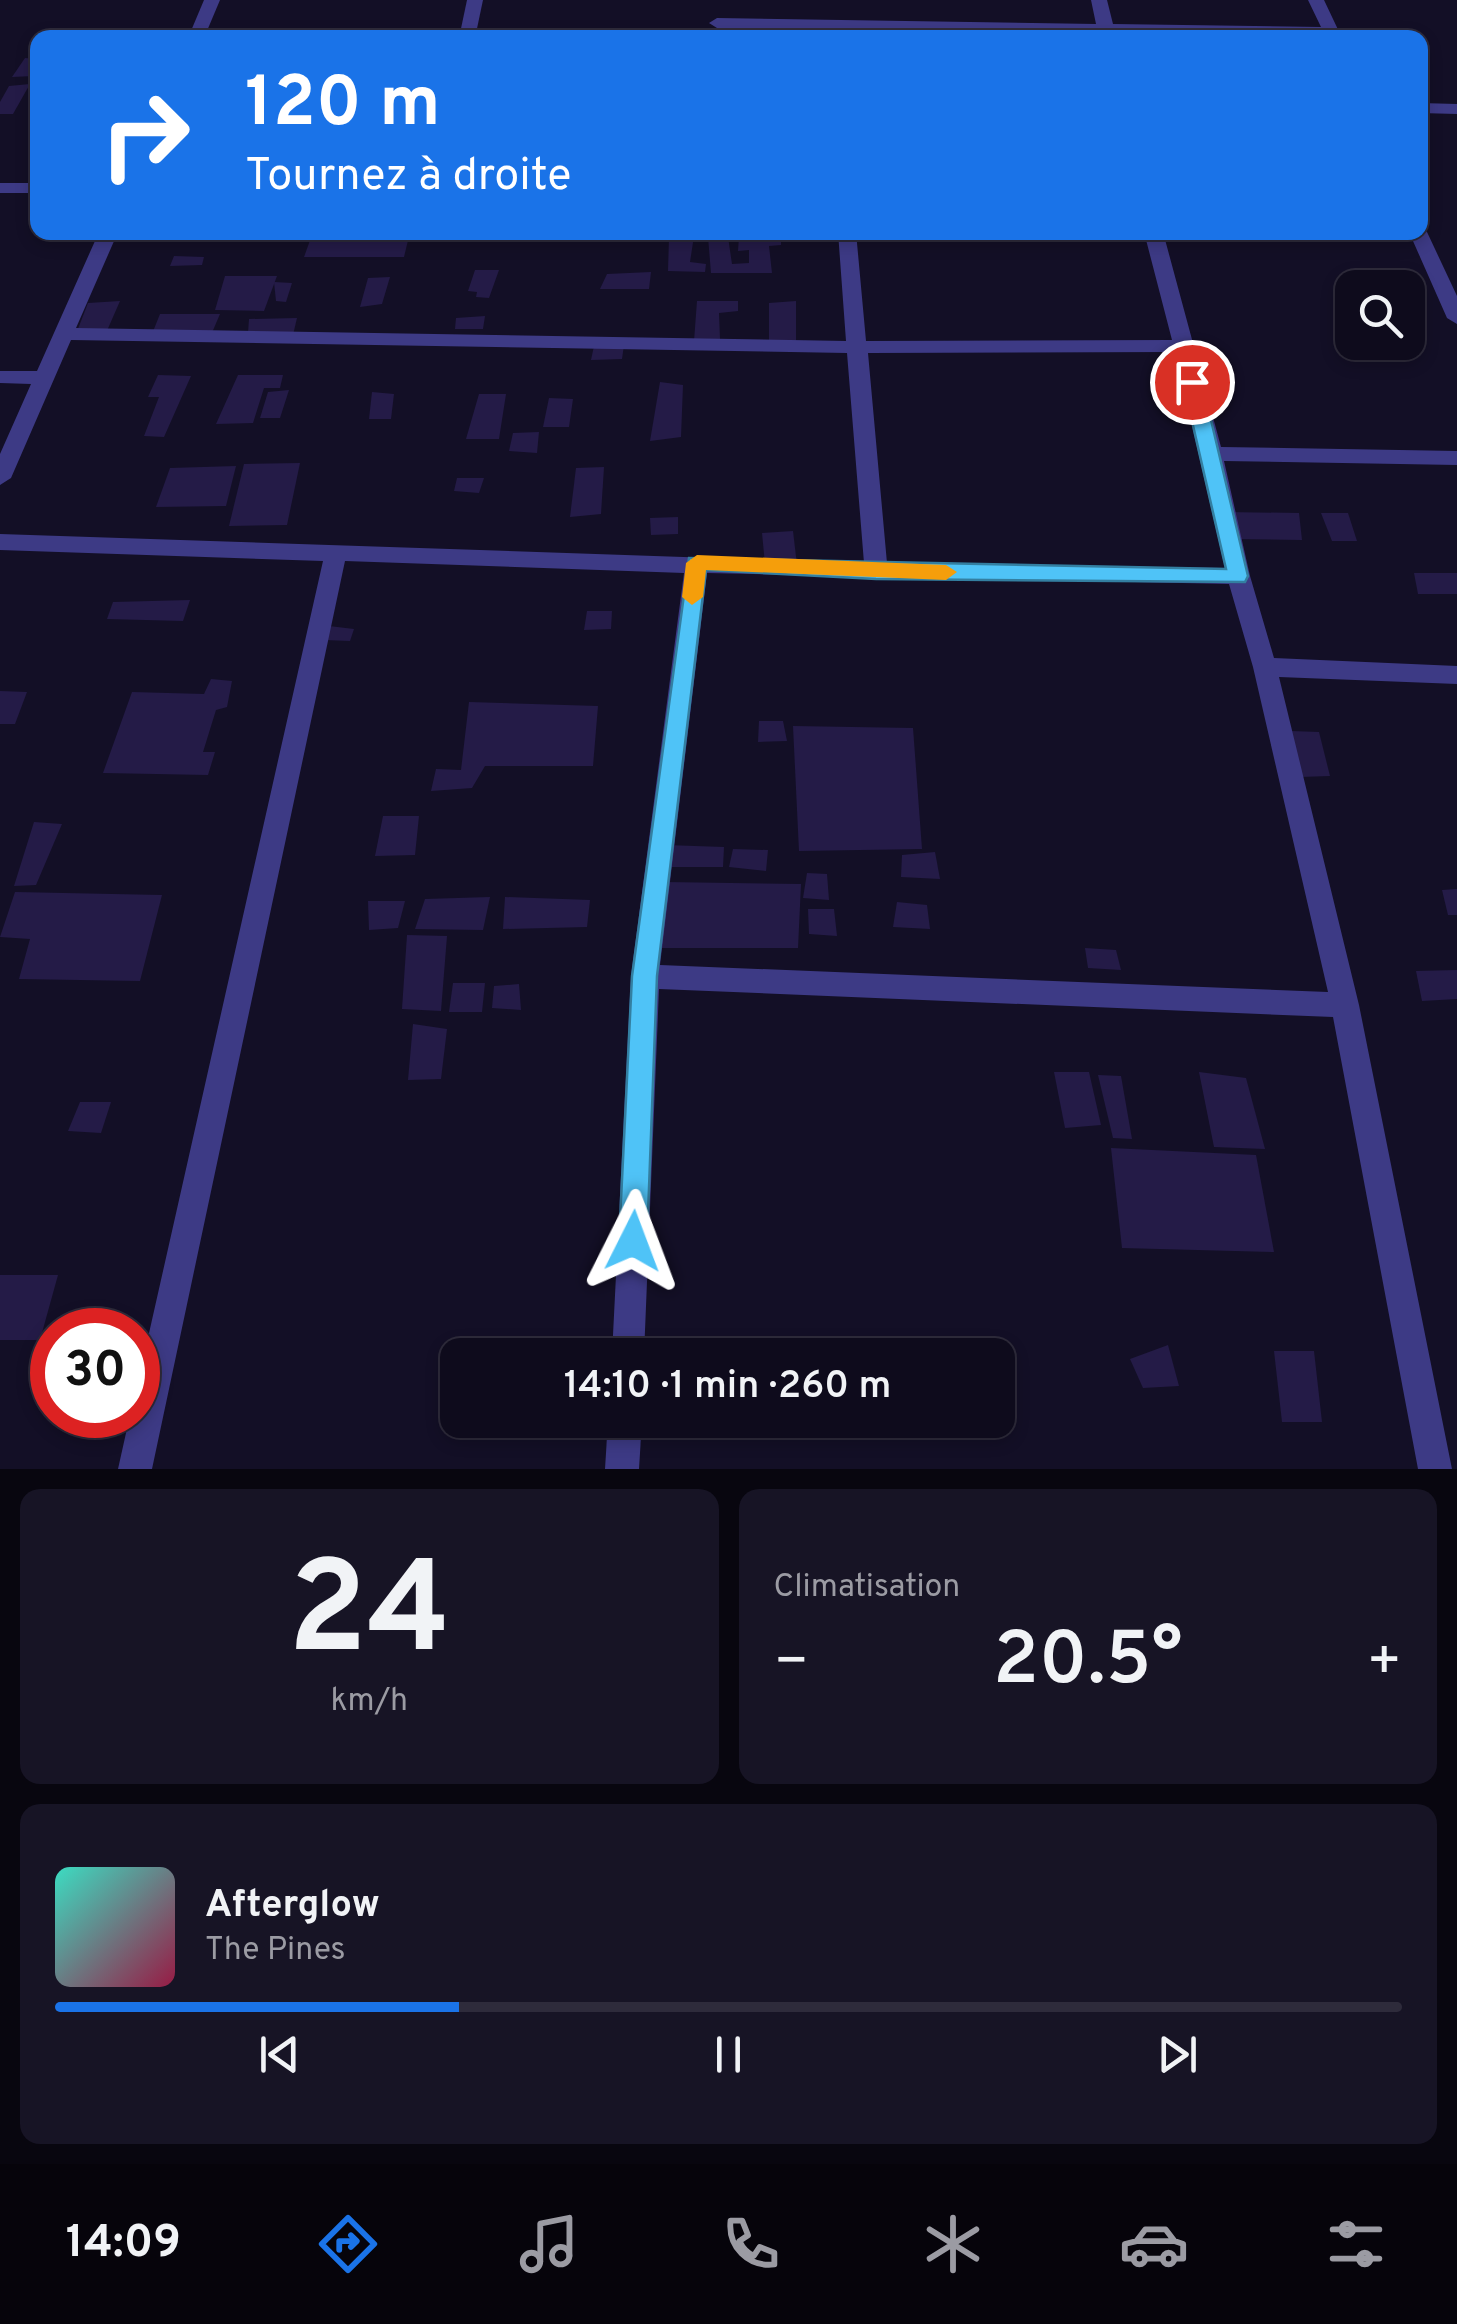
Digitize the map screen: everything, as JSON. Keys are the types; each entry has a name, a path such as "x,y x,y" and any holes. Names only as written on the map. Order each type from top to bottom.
{"street":[{"path":"199,30 212,0"},
{"path":"469,30 475,0"},
{"path":"717,0 716,30 913,18 1219,30"},
{"path":"1099,0 1105,26"},
{"path":"1316,0 1331,30"},
{"path":"1428,108 1457,109"},
{"path":"0,188 30,188"},
{"path":"0,478 105,240"},
{"path":"848,240 876,571"},
{"path":"1155,240 1212,454 1238,576 1265,667 1345,1004 1435,1469"},
{"path":"1422,240 1457,318"},
{"path":"64,334 858,347 1182,346"},
{"path":"0,378 44,378"},
{"path":"1212,454 1457,458"},
{"path":"0,542 876,571 1238,576"},
{"path":"135,1469 335,556"},
{"path":"629,1338 645,976 697,563"},
{"path":"1265,667 1457,675"},
{"path":"645,976 1345,1004"},
{"path":"622,1469 624,1438"}],"building":[{"path":"25,58 30,58 30,76 12,77"},
{"path":"30,84 13,114 0,114 0,102 9,86"},
{"path":"310,240 408,240 404,257 304,257"},
{"path":"669,240 693,240 690,262 706,264 705,272 668,271"},
{"path":"708,240 728,240 732,264 749,263 749,250 738,251 739,240 781,240 781,245 769,246 772,273 711,273"},
{"path":"174,256 204,257 202,265 170,266"},
{"path":"475,270 499,270 489,298 476,297 477,292 468,291"},
{"path":"651,272 649,289 600,289 607,274"},
{"path":"225,276 277,276 264,311 215,310"},
{"path":"390,277 382,304 360,307 368,278"},
{"path":"274,282 292,283 286,302 276,301"},
{"path":"120,301 106,333 76,334 88,303"},
{"path":"697,301 738,301 738,311 719,313 720,339 694,341"},
{"path":"796,301 796,342 769,342 769,303"},
{"path":"160,314 220,314 211,335 152,334"},
{"path":"485,316 483,329 455,329 456,318"},
{"path":"297,318 293,335 248,333 249,319"},
{"path":"624,345 622,359 591,360 594,346"},
{"path":"158,375 191,376 164,437 144,436 159,397 148,397"},
{"path":"238,375 283,375 280,388 264,388 253,423 216,424"},
{"path":"660,382 683,385 681,437 650,441"},
{"path":"289,390 280,418 260,418 268,392"},
{"path":"372,392 394,394 391,419 369,419"},
{"path":"479,394 506,394 499,439 466,439"},
{"path":"549,398 573,399 569,427 543,427"},
{"path":"539,432 537,453 509,451 513,433"},
{"path":"300,463 287,525 229,526 244,464"},
{"path":"236,466 226,506 156,507 170,468"},
{"path":"604,467 601,514 570,517 576,468"},
{"path":"457,478 484,478 479,493 454,491"},
{"path":"1225,512 1299,513 1302,540 1231,539"},
{"path":"1321,513 1348,513 1357,541 1332,541"},
{"path":"678,517 678,534 651,535 650,518"},
{"path":"793,531 797,565 765,564 762,533"},
{"path":"1414,573 1457,573 1457,594 1418,594"},
{"path":"190,600 183,621 107,619 113,602"},
{"path":"587,611 612,611 611,629 584,630"},
{"path":"329,626 354,629 350,641 324,640"},
{"path":"211,679 232,681 227,707 216,710 203,752 215,752 208,775 103,773 132,692 204,694"},
{"path":"0,691 27,692 15,724 0,724"},
{"path":"469,702 598,706 593,766 485,766 472,788 431,791 436,769 461,770"},
{"path":"759,721 783,721 787,741 758,742"},
{"path":"793,726 913,728 922,849 799,851"},
{"path":"1291,731 1319,732 1330,776 1300,777"},
{"path":"383,816 419,816 415,855 375,856"},
{"path":"34,822 62,824 36,885 14,886"},
{"path":"666,845 724,847 723,867 663,867"},
{"path":"733,849 768,850 766,871 729,867"},
{"path":"935,852 940,879 901,877 902,855"},
{"path":"807,873 827,874 829,900 803,898"},
{"path":"665,882 801,884 798,948 656,948"},
{"path":"1457,889 1457,915 1448,915 1442,890"},
{"path":"15,892 162,895 140,981 19,979 30,939 0,937"},
{"path":"490,897 483,930 415,929 425,899"},
{"path":"505,897 590,900 587,927 503,929"},
{"path":"368,901 405,901 398,928 369,930"},
{"path":"897,902 927,905 930,929 893,927"},
{"path":"808,909 834,909 837,936 809,934"},
{"path":"407,935 447,936 441,1011 402,1009"},
{"path":"1085,948 1116,950 1121,970 1088,968"},
{"path":"1457,970 1457,999 1422,1001 1416,971"},
{"path":"453,983 485,983 482,1012 449,1012"},
{"path":"519,984 521,1010 492,1008 494,986"},
{"path":"413,1024 447,1029 441,1079 408,1080"},
{"path":"1054,1072 1089,1072 1101,1125 1065,1128"},
{"path":"1199,1072 1246,1078 1265,1149 1214,1147"},
{"path":"1098,1075 1121,1076 1132,1139 1113,1138"},
{"path":"80,1102 111,1102 101,1133 68,1131"},
{"path":"1111,1148 1256,1155 1274,1252 1122,1248"},
{"path":"0,1275 58,1275 49,1308 30,1308 30,1340 0,1340"},
{"path":"1168,1345 1179,1386 1143,1388 1130,1359"},
{"path":"1274,1351 1314,1351 1322,1422 1282,1422"}],"slow traffic":[{"path":"692,597 697,563 946,572"}],"route":[{"path":"633,1241 645,976 697,563 876,571 1238,576 1192,382"}]}
